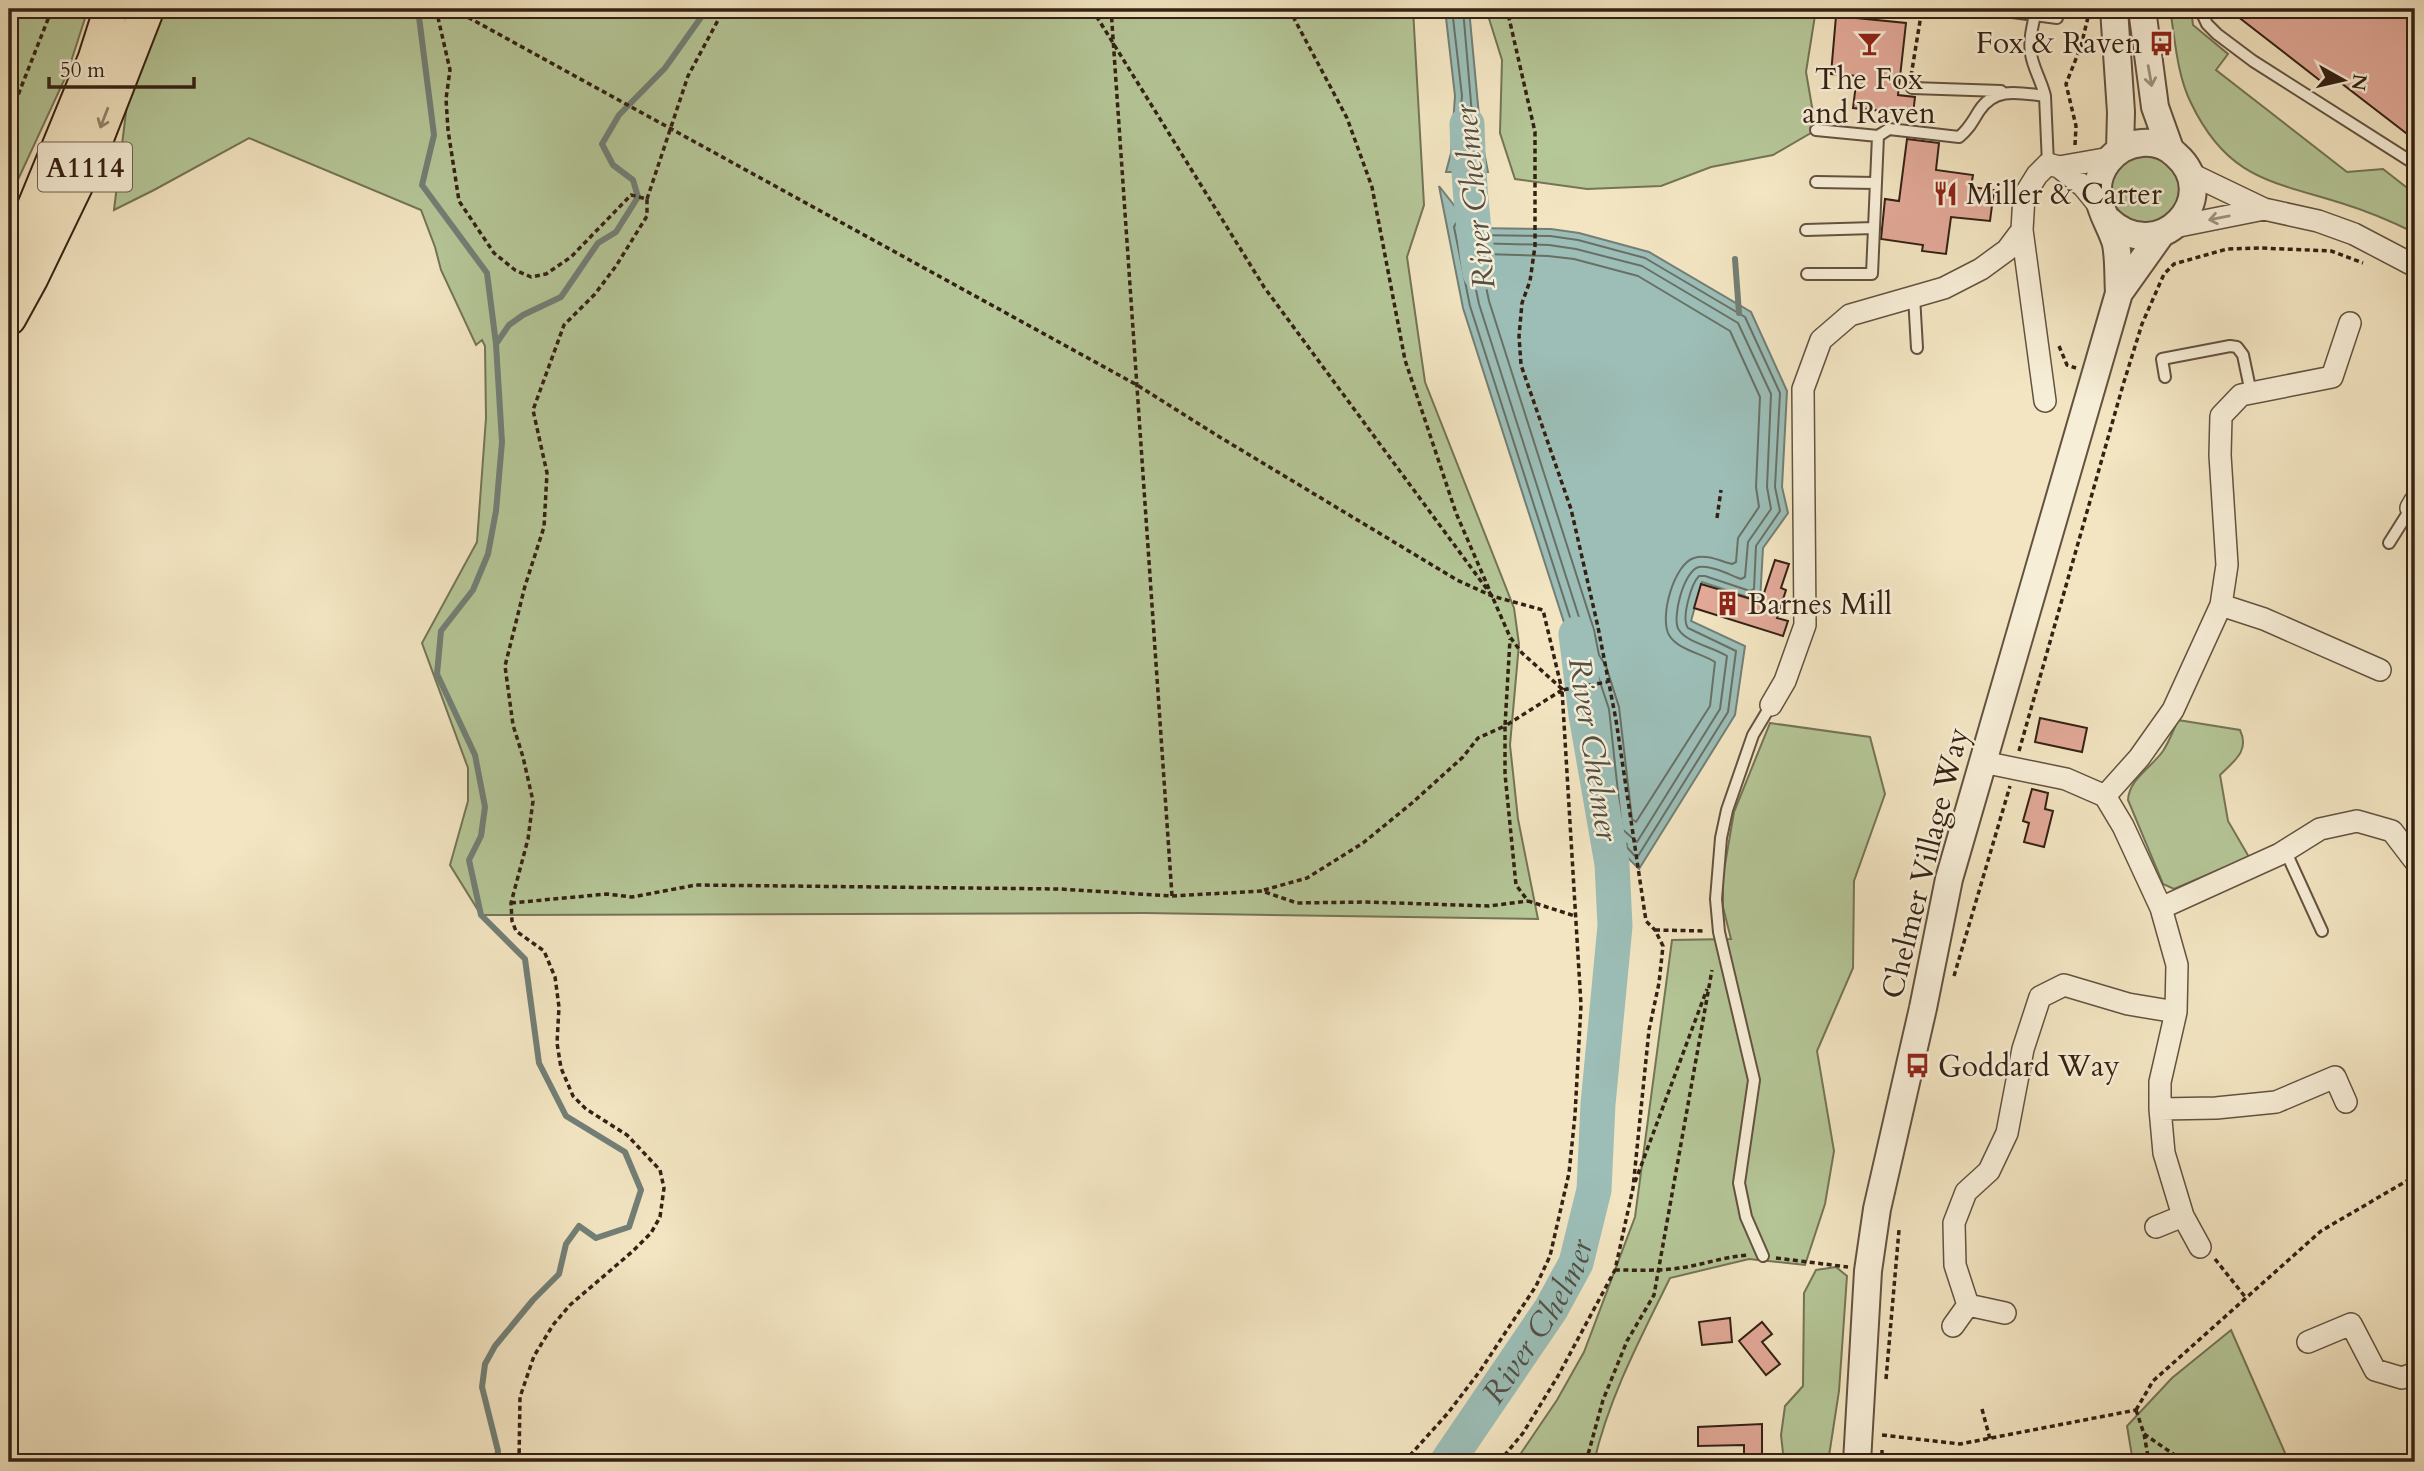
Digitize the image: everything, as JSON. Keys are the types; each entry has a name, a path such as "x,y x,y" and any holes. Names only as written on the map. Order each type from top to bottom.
{"main road":[{"name":"A1114","path":"9,256 34,208 95,59 111,9"},
{"name":"A1114","path":"9,318 88,160 147,9"}],"street":[{"name":"Chelmer Village Way","path":"1857,1462 1868,1271 1877,1209 1949,879 2119,293 2116,247 2098,195 2102,169 2115,154 2121,112 2115,9"},
{"path":"2142,9 2155,107 2170,149"},
{"path":"2045,401 2022,230 2024,196 2037,175 2054,165 2089,164 2132,144 2158,144 2170,149 2189,173 2264,209 2318,220 2354,234 2415,267"},
{"path":"2054,165 2083,186 2118,229 2131,235 2146,237 2264,209"},
{"name":"Chelmer Village Way","path":"2119,293 2168,231 2185,216 2191,202 2189,173"},
{"path":"1771,705 1785,681 1805,625 1803,389 1821,340 1850,315 1944,288 1981,270 2007,250 2022,230"},
{"path":"2105,796 2140,758 2173,710 2221,605 2227,565 2220,468 2221,416 2241,395 2332,377 2350,323"},
{"path":"2221,605 2264,619 2380,670"},
{"path":"1983,762 2066,779 2105,796 2123,826 2161,908 2177,965 2176,1012 2160,1082 2164,1153 2183,1216 2200,1247"},
{"path":"2161,908 2285,850 2320,829 2357,821 2392,831 2415,861"},
{"path":"1968,1305 1955,1265 1954,1223 1966,1192 1989,1171 2007,1133 2023,1049 2040,997 2064,985 2128,1004 2176,1012"},
{"path":"2160,1108 2216,1108 2276,1102 2334,1077 2346,1102"},
{"path":"2156,1227 2183,1216"},
{"path":"1968,1305 2005,1313"},
{"path":"1953,1326 1968,1305"},
{"path":"2308,1342 2351,1324 2375,1370 2402,1378 2415,1373"}],"lane":[{"path":"1990,9 2057,18 2058,9"},
{"path":"2200,9 2207,24 2217,34 2253,61 2415,164"},
{"path":"2035,15 2031,57 2045,96 2054,165"},
{"path":"1912,88 2004,91 2045,96"},
{"path":"1816,130 1878,136 1889,129 1959,137 1971,128 1988,99 2004,91"},
{"path":"1807,274 1872,274 1878,136"},
{"path":"1816,182 1876,183"},
{"path":"1806,230 1874,228"},
{"path":"1914,296 1917,348"},
{"path":"2165,377 2162,359 2230,346 2237,348 2243,355 2251,393"},
{"path":"2389,543 2413,505"},
{"path":"1763,1256 1746,1217 1739,1183 1754,1080 1718,932 1716,899 1721,838 1727,810 1753,735 1771,705"},
{"path":"2285,850 2322,931"}],"path":[{"path":"9,118 52,9"},
{"path":"436,9 450,70 446,99 448,131 459,201 494,253 515,270 531,277 547,274 571,257 631,195 647,199"},
{"path":"453,9 1137,385 1458,580 1492,596 1543,610 1562,690 1581,1005 1569,1173 1550,1256 1536,1286 1480,1371 1448,1413 1404,1462"},
{"path":"519,1462 520,1398 534,1356 570,1305 651,1233 660,1217 664,1188 660,1170 627,1135 586,1109 573,1096 561,1069 557,1042 559,1007 555,977 544,951 516,931 512,921 511,903 527,839 533,801 513,725 505,666 525,586 544,527 547,473 533,410 564,326 595,294 647,216 647,199 688,76 724,9"},
{"path":"1092,9 1264,287 1492,596"},
{"path":"1111,9 1172,896"},
{"path":"1289,9 1347,118 1372,187 1405,360 1457,513 1510,637 1522,653 1562,690"},
{"path":"1499,1462 1523,1433 1558,1376 1615,1270 1633,1188 1649,1030 1659,983 1663,946 1655,930 1646,921 1616,720 1571,509 1521,365 1519,336 1522,303 1530,281 1535,246 1535,132 1507,9"},
{"path":"1866,9 1920,11 1911,74 1912,88"},
{"path":"2227,249 2231,216"},
{"path":"1952,984 2142,324 2164,274 2174,264 2227,249 2331,251 2369,265"},
{"path":"1717,518 1721,490"},
{"path":"1510,637 1505,774 1516,885 1528,901"},
{"path":"511,903 607,894 632,897 696,885 1046,889 1172,896 1262,891 1307,878 1363,843 1463,757 1478,738 1505,726 1562,690 1607,682"},
{"path":"1262,891 1297,903 1489,906 1528,901 1575,916"},
{"path":"1586,1462 1603,1400 1627,1341 1654,1295 1718,932 1655,930"},
{"path":"1633,1188 1710,981"},
{"path":"1882,1435 1960,1444 2136,1410 2153,1381 2321,1231 2415,1176"},
{"path":"1886,1381 1900,1217"},
{"path":"2200,1247 2217,1260 2246,1298"},
{"path":"1615,1270 1659,1269 1704,1264 1731,1256 1763,1256 1868,1271"},
{"path":"1982,1409 1990,1438"},
{"path":"2136,1410 2149,1462"},
{"path":"2144,1434 2185,1462"},
{"path":"2393,1462 2415,1460"}],"green space":[{"path":"9,9 88,9 67,74 9,199"},
{"path":"158,9 1413,9 1424,205 1407,257 1425,382 1514,608 1519,644 1510,745 1518,819 1538,919 1144,913 481,915 450,865 468,801 468,768 422,643 477,542 486,418 485,346 482,340 476,345 441,270 421,210 249,138 114,210 127,104"},
{"path":"1486,9 1816,9 1806,72 1816,130 1773,155 1711,167 1661,186 1587,189 1515,179 1500,133 1502,60"},
{"path":"2170,9 2191,9 2193,25 2228,54 2216,70 2347,172 2383,169 2415,194 2415,233 2360,209 2272,181 2236,162 2205,128 2186,92 2177,57"},
{"path":"2145,155 2158,158 2169,165 2176,176 2179,189 2176,202 2169,213 2158,220 2145,223 2132,220 2121,213 2114,202 2111,189 2114,176 2121,165 2132,158"},
{"path":"2178,720 2240,730 2243,737 2242,750 2220,775 2228,821 2249,857 2174,889 2163,884 2128,800 2132,786 2163,751"},
{"path":"1770,723 1870,737 1885,794 1854,881 1853,968 1817,1051 1834,1151 1825,1204 1805,1265 1749,1259 1670,1278 1617,1391 1594,1462 1515,1462 1557,1400 1584,1352 1635,1217 1672,940 1731,939 1723,907 1723,876 1734,812"},
{"path":"1836,1267 1847,1276 1839,1391 1829,1456 1827,1462 1784,1462 1781,1435 1785,1406 1803,1386 1804,1293 1816,1270"},
{"path":"2231,1330 2289,1462 2133,1462 2127,1426 2172,1378"}],"water":[{"path":"1445,9 1469,9 1481,137 1488,172 1446,172 1451,153 1455,96"},
{"path":"1439,186 1472,228 1551,229 1579,233 1649,252 1751,312 1787,391 1782,487 1788,513 1763,548 1760,601 1702,582 1691,621 1745,646 1735,715 1639,869 1607,837 1593,712 1581,674 1576,677 1569,638 1463,308"}],"building":[{"path":"2228,9 2415,9 2415,140 2328,73 2322,82"},
{"name":"The Fox and Raven","path":"1836,16 1906,23 1898,95 1915,97 1913,114 1853,108 1857,76 1831,74"},
{"name":"Miller & Carter","path":"1907,139 1939,143 1936,170 1973,175 1971,187 1994,190 1990,221 1951,217 1946,254 1922,251 1923,245 1881,239 1885,199 1899,201"},
{"path":"1775,560 1789,564 1781,588 1786,590 1777,618 1788,621 1783,636 1694,608 1701,584 1761,602"},
{"path":"2040,718 2087,728 2082,752 2035,742"},
{"path":"2032,789 2048,793 2045,809 2053,811 2044,847 2024,842 2029,823 2023,821"},
{"path":"1730,1318 1732,1342 1702,1345 1699,1322"},
{"path":"1762,1322 1772,1334 1762,1342 1780,1364 1766,1375 1739,1341"},
{"path":"1762,1424 1762,1462 1744,1462 1744,1445 1698,1446 1698,1427"}],"waterway":[{"path":"418,9 434,135 422,185 487,273 496,344 502,442 496,511 488,554 473,590 441,631 437,674 475,755 485,807 481,836 469,860 481,915 525,959 539,1063 566,1116 625,1152 641,1190 629,1227 596,1238 579,1226 566,1244 559,1274 533,1300 495,1346 485,1364 482,1387 498,1451 496,1462"},
{"path":"496,344 509,325 523,315 561,297 598,243 616,232 638,197 633,180 613,165 602,144 619,115 665,68 707,9"},
{"name":"River Chelmer","path":"1467,124 1471,198 1480,273"},
{"path":"1735,259 1739,313"},
{"name":"River Chelmer","path":"1447,1462 1551,1309 1576,1263 1594,1190 1598,1104 1615,926 1612,864 1586,715 1576,634"},
{"path":"1612,864 1625,845"}],"place":[{"name":"Fox & Raven","path":"2162,43"},
{"name":"The Fox and Raven","path":"1869,44"},
{"name":"Miller & Carter","path":"1946,194"},
{"name":"Barnes Mill","path":"1727,604"},
{"name":"Goddard Way","path":"1918,1066"}]}
